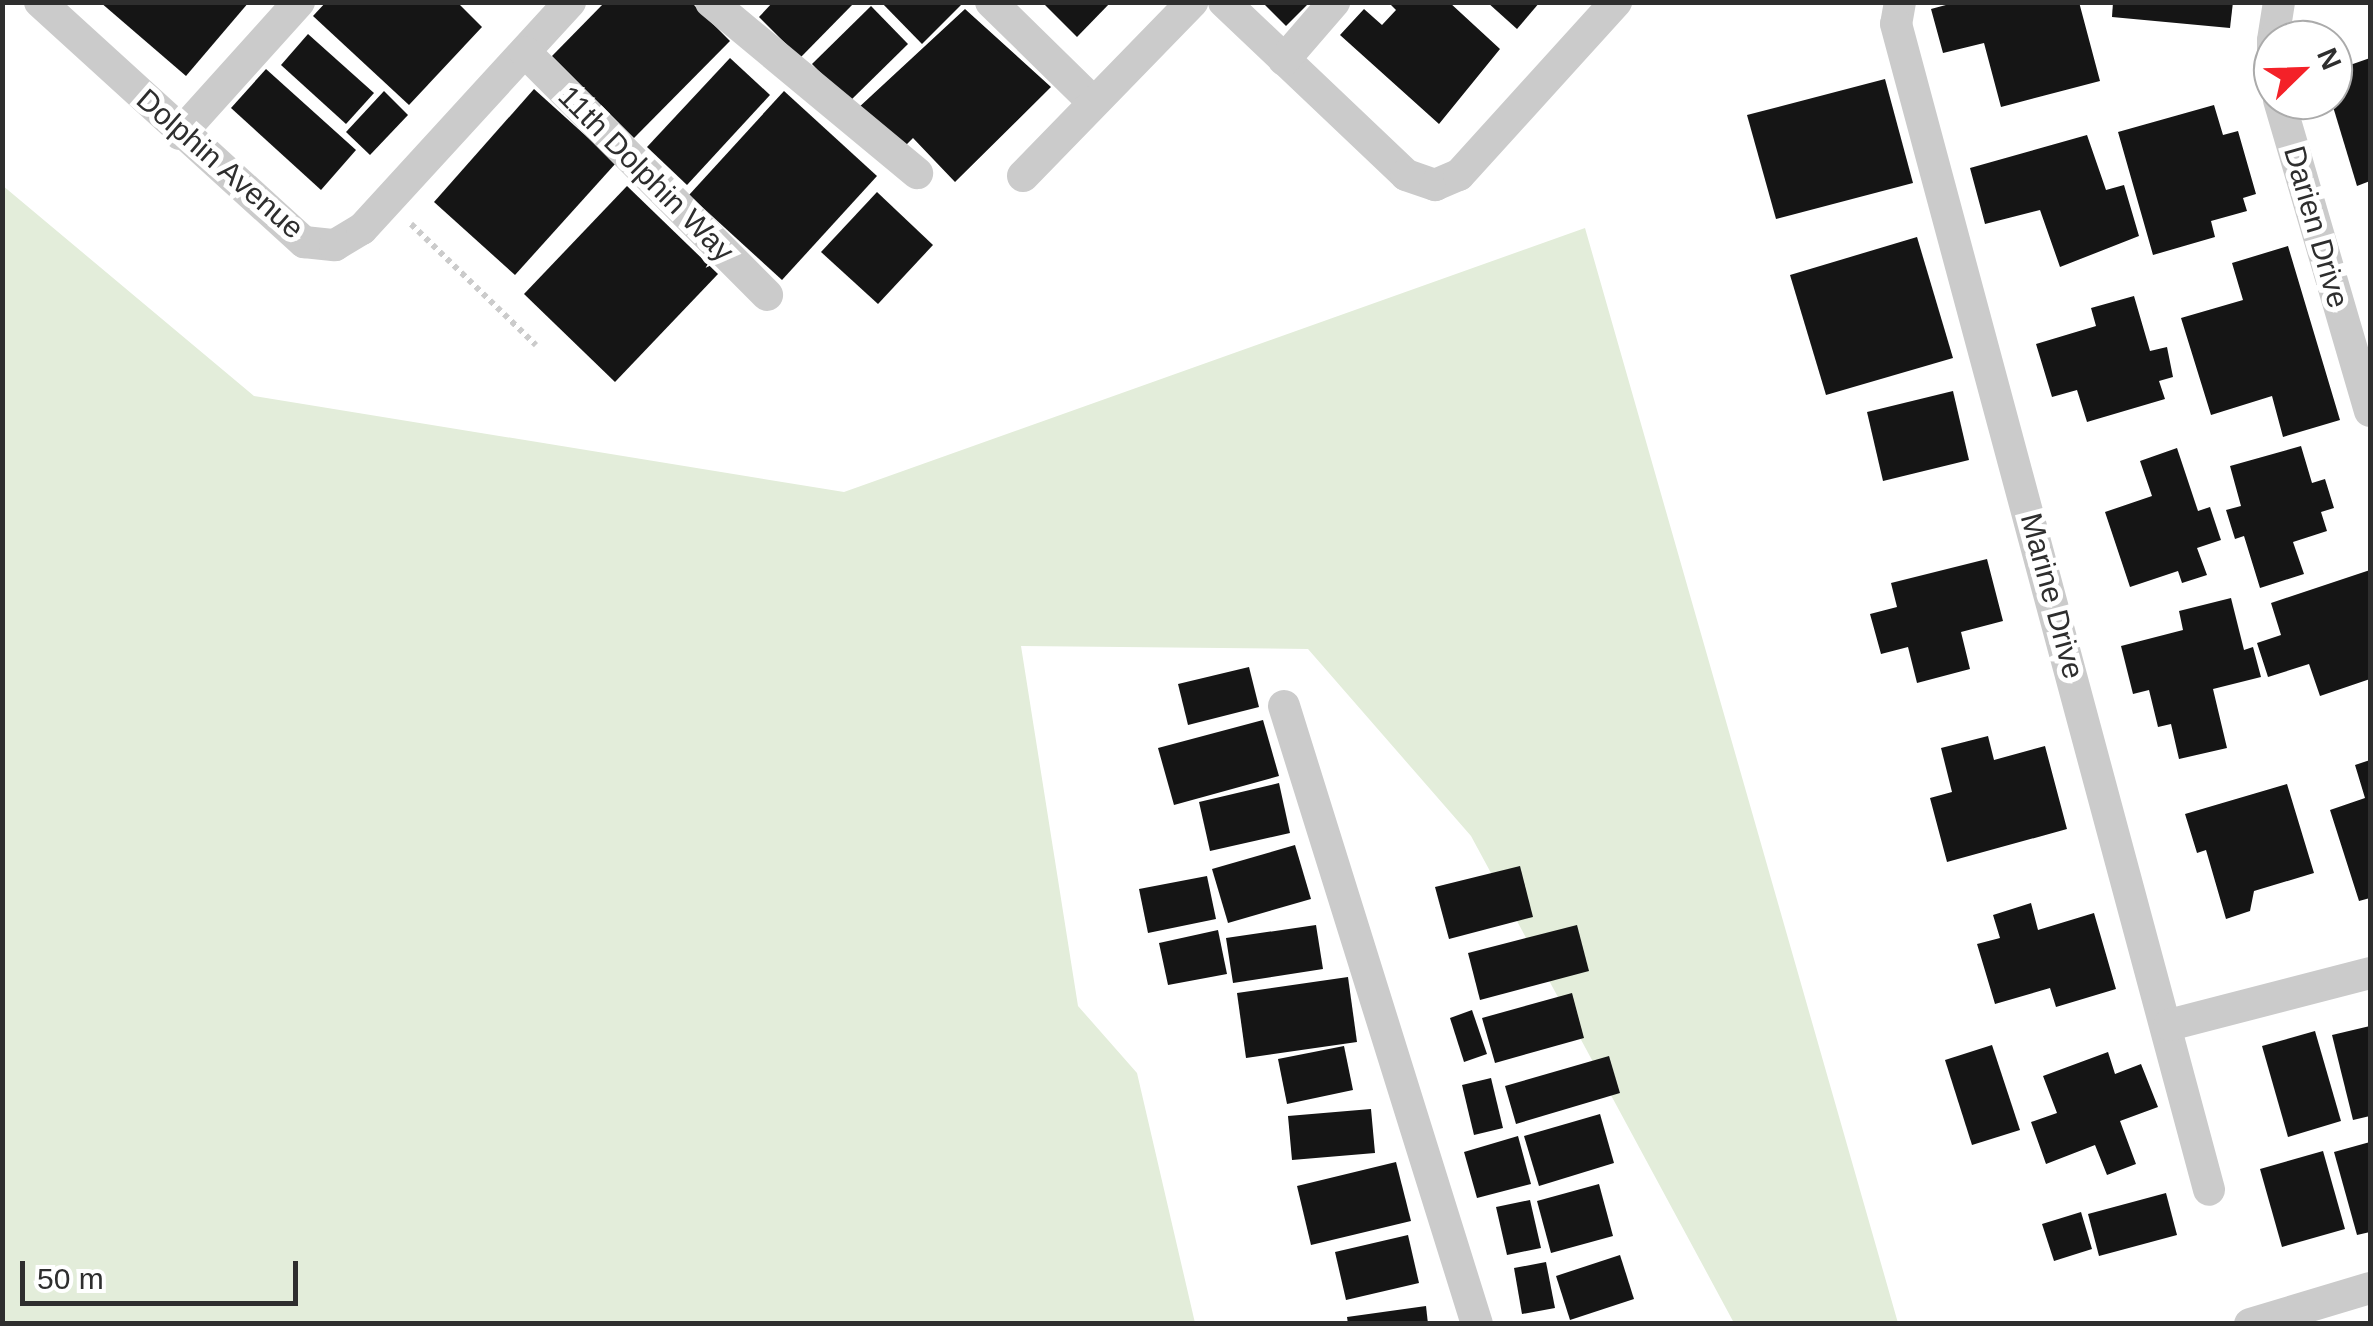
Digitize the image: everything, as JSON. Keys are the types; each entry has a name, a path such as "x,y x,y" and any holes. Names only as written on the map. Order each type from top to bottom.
{"street":[{"path":"180,134 298,2"},
{"name":"Dolphin Avenue","path":"47,5 180,134 304,242 335,245 362,229 570,2"},
{"path":"711,2 917,174"},
{"path":"991,2 1091,100"},
{"path":"1023,176 1091,100 1192,2"},
{"path":"1224,2 1406,175 1435,184 1459,175 1616,2"},
{"path":"1284,60 1334,2"},
{"name":"Marine Drive","path":"1900,2 1896,24 2169,1025 2210,1190"},
{"name":"11th Dolphin Way","path":"524,52 766,295"},
{"name":"Darien Drive","path":"2285,120 2370,411"},
{"path":"1284,706 1477,1324"},
{"path":"2169,1025 2370,973"},
{"path":"2250,1324 2370,1288"}],"path":[{"path":"386,200 536,346"}],"green space":[{"path":"2,185 254,396 844,492 1585,228 1898,1323 1734,1323 1471,836 1308,649 1021,646 1078,1006 1137,1073 1195,1323 3,1323"}],"building":[{"path":"100,2 249,2 186,76"},
{"path":"326,2 457,2 482,27 409,105 313,16"},
{"path":"605,2 691,2 730,41 634,138 552,56"},
{"path":"773,2 855,2 800,58 759,17"},
{"path":"881,2 964,2 922,44"},
{"path":"1042,2 1111,2 1077,37"},
{"path":"1262,2 1310,2 1286,26"},
{"path":"1388,2 1449,2 1500,49 1439,124 1340,35 1364,9 1382,25 1396,10"},
{"path":"1487,2 1540,2 1517,29"},
{"path":"1957,2 2079,2 2100,81 2001,107 1984,43 1943,53 1931,9"},
{"path":"2113,2 2233,2 2230,28 2112,17"},
{"path":"871,6 908,44 849,102 812,64"},
{"path":"965,9 1051,87 955,182 913,138 900,151 857,109"},
{"path":"308,34 374,93 346,124 281,65"},
{"path":"730,58 770,95 687,185 647,147"},
{"path":"2370,58 2370,181 2357,186 2337,120 2353,120 2353,64"},
{"path":"266,69 356,150 321,190 231,108"},
{"path":"1885,79 1913,183 1776,219 1747,115"},
{"path":"534,89 616,163 515,275 434,202"},
{"path":"384,91 408,115 370,155 346,132"},
{"path":"784,91 877,176 782,280 689,195"},
{"path":"2214,105 2223,135 2238,131 2256,194 2243,198 2247,211 2211,221 2215,237 2153,255 2118,132"},
{"path":"2087,135 2106,190 2124,185 2139,236 2060,267 2040,210 1985,224 1970,168"},
{"path":"627,186 718,274 615,382 524,294"},
{"path":"877,192 933,245 878,304 821,252"},
{"path":"1917,237 1953,358 1826,395 1790,275"},
{"path":"2288,246 2340,420 2283,437 2272,396 2211,415 2181,318 2243,300 2232,263"},
{"path":"2134,296 2150,351 2167,347 2173,377 2159,381 2165,399 2087,422 2077,390 2052,397 2036,344 2096,326 2091,308"},
{"path":"1953,391 1969,460 1883,481 1867,412"},
{"path":"2301,446 2312,483 2325,479 2334,508 2321,512 2327,531 2293,542 2304,574 2260,588 2244,536 2235,539 2226,510 2241,506 2230,466"},
{"path":"2177,448 2198,511 2210,507 2221,540 2197,548 2207,575 2182,583 2178,571 2130,587 2105,512 2152,496 2140,461"},
{"path":"1987,559 2003,621 1961,632 1970,669 1917,683 1908,647 1881,654 1870,614 1897,607 1891,583"},
{"path":"2370,570 2370,679 2320,696 2309,664 2268,677 2257,643 2281,635 2271,603"},
{"path":"2231,598 2244,650 2253,647 2261,677 2213,689 2227,748 2179,759 2171,724 2158,727 2149,690 2133,694 2121,646 2183,630 2179,611"},
{"path":"1249,667 1259,707 1188,725 1178,684"},
{"path":"1263,720 1279,776 1174,805 1158,748"},
{"path":"1988,736 1994,760 2045,746 2067,829 1947,862 1930,798 1952,792 1941,748"},
{"path":"2370,760 2370,898 2359,901 2330,810 2365,798 2355,765"},
{"path":"1279,783 1290,833 1210,851 1199,802"},
{"path":"2287,784 2314,873 2254,891 2250,911 2226,919 2206,850 2197,853 2185,814"},
{"path":"1295,845 1311,899 1228,923 1212,869"},
{"path":"1520,866 1533,917 1449,939 1435,887"},
{"path":"1207,876 1216,919 1148,933 1139,889"},
{"path":"2031,903 2038,930 2094,913 2116,989 2056,1007 2050,988 1995,1004 1977,944 2000,938 1993,915"},
{"path":"1316,925 1323,969 1233,983 1226,938"},
{"path":"1577,925 1589,971 1480,1000 1468,953"},
{"path":"1218,930 1227,974 1168,985 1159,943"},
{"path":"1348,977 1357,1042 1246,1058 1237,993"},
{"path":"1572,993 1584,1038 1495,1063 1482,1018"},
{"path":"1472,1010 1487,1054 1464,1062 1450,1018"},
{"path":"2370,1026 2370,1116 2353,1120 2332,1035"},
{"path":"2315,1031 2341,1121 2288,1137 2262,1046"},
{"path":"1992,1045 2020,1130 1972,1145 1945,1060"},
{"path":"1344,1046 1353,1090 1287,1104 1278,1059"},
{"path":"2108,1052 2115,1074 2141,1064 2158,1107 2120,1121 2136,1164 2107,1175 2095,1145 2046,1164 2031,1122 2057,1113 2043,1076"},
{"path":"1609,1056 1620,1093 1516,1124 1505,1086"},
{"path":"1491,1078 1503,1128 1474,1135 1462,1085"},
{"path":"1371,1109 1375,1153 1292,1160 1288,1116"},
{"path":"1600,1114 1614,1163 1539,1186 1524,1136"},
{"path":"1518,1136 1531,1184 1477,1198 1464,1152"},
{"path":"2370,1142 2370,1232 2357,1235 2334,1152"},
{"path":"2323,1151 2345,1229 2282,1247 2260,1169"},
{"path":"1396,1162 1411,1221 1311,1245 1297,1186"},
{"path":"1599,1184 1613,1236 1551,1253 1537,1201"},
{"path":"2166,1193 2177,1235 2099,1256 2088,1214"},
{"path":"1530,1200 1541,1248 1507,1255 1496,1207"},
{"path":"2081,1212 2092,1249 2054,1261 2042,1224"},
{"path":"1408,1235 1419,1283 1346,1300 1335,1252"},
{"path":"1620,1255 1634,1299 1570,1320 1556,1276"},
{"path":"1546,1262 1555,1308 1522,1314 1514,1268"},
{"path":"1426,1306 1428,1324 1348,1324 1347,1317"}]}
